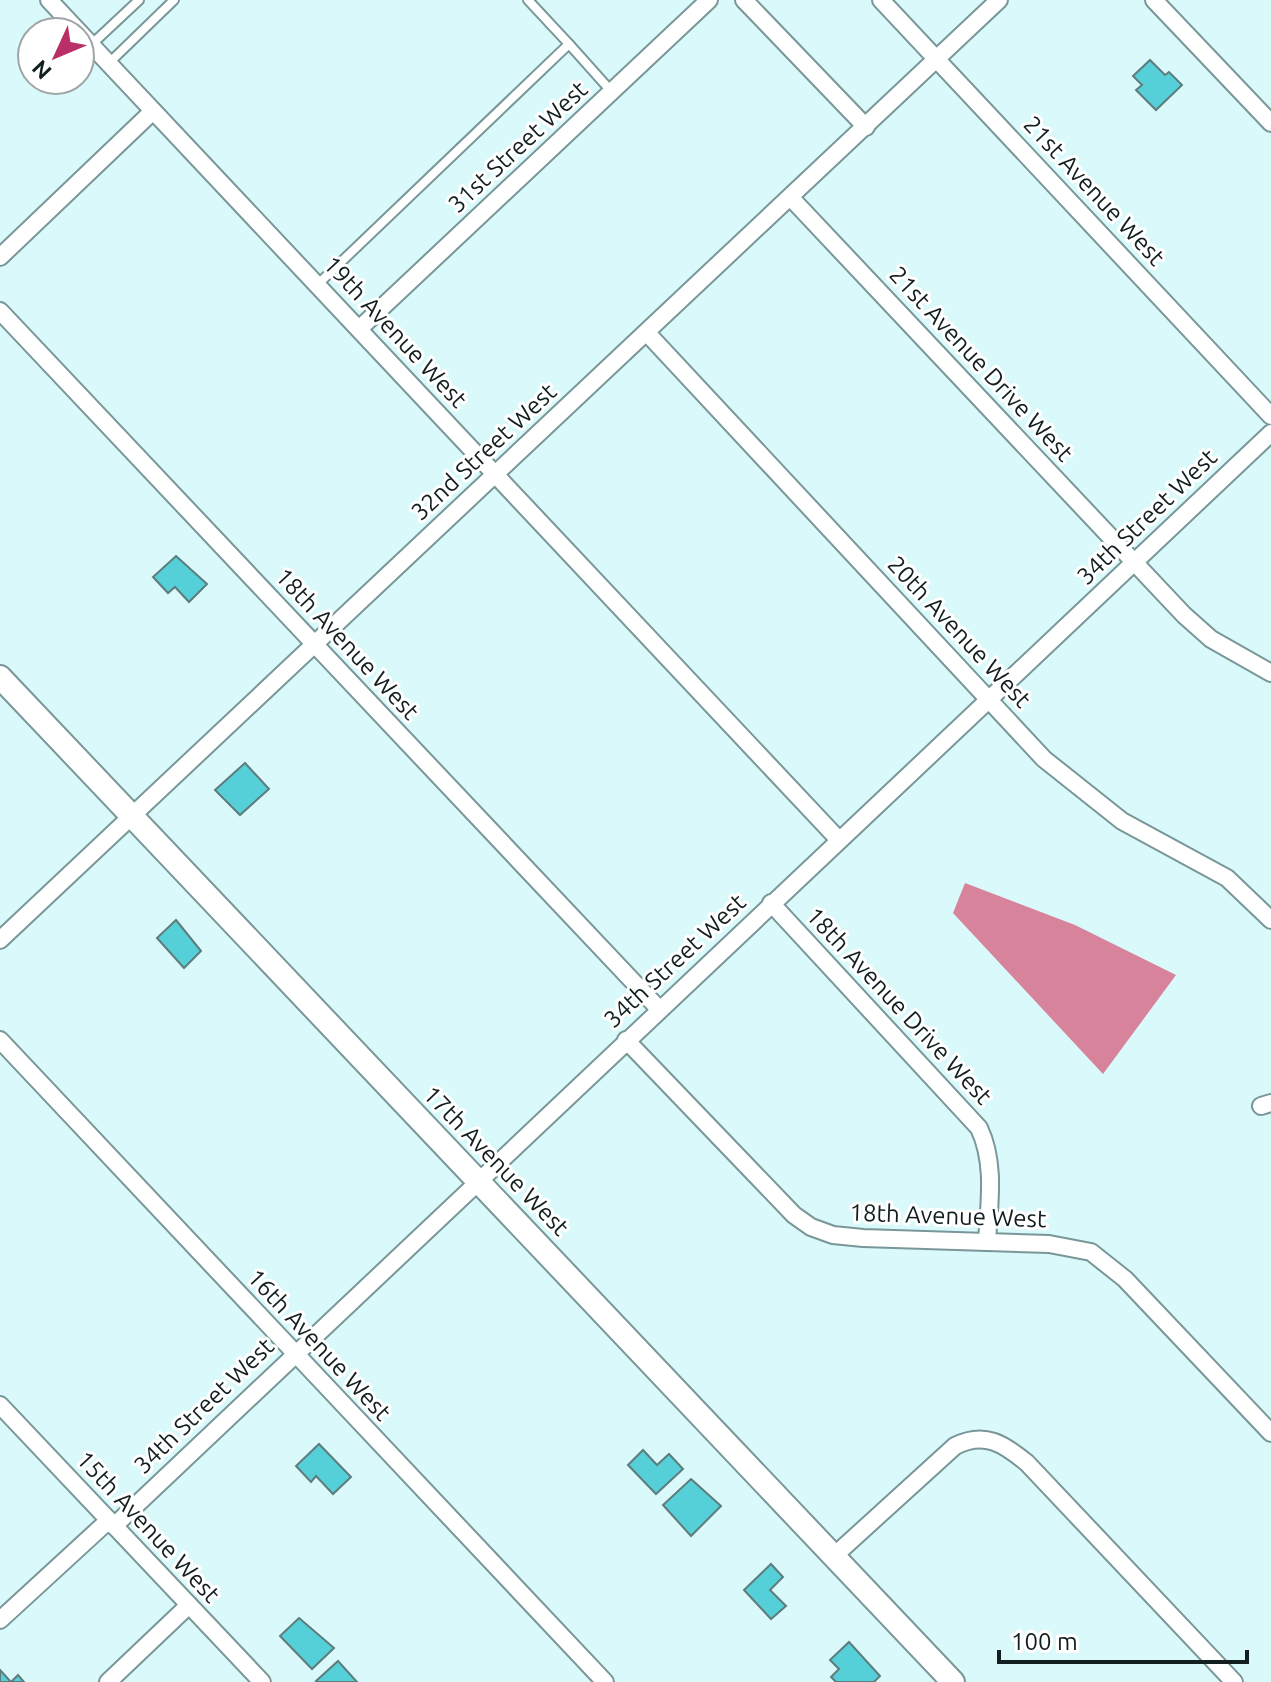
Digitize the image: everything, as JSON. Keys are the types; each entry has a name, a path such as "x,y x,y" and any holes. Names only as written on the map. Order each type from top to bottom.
{"street":[{"name":"19th Avenue West","path":"49,0 64,16"},
{"name":"31st Street West","path":"359,329 709,0"},
{"path":"744,0 866,127"},
{"name":"21st Avenue West","path":"881,0 1271,416"},
{"name":"32nd Street West","path":"0,940 313,643 792,199 999,0"},
{"path":"1154,0 1271,123"},
{"name":"19th Avenue West","path":"96,50 839,840"},
{"path":"0,257 153,111"},
{"name":"21st Avenue Drive West","path":"792,199 1135,563 1211,639 1271,673"},
{"name":"18th Avenue West","path":"0,311 659,1009"},
{"name":"20th Avenue West","path":"648,334 1044,759 1096,803 1227,878 1271,920"},
{"name":"34th Street West","path":"0,1620 111,1523 294,1354 1271,433"},
{"name":"17th Avenue West","path":"0,677 953,1682"},
{"name":"18th Avenue Drive West","path":"771,903 979,1128 988,1150 990,1173 987,1242"},
{"name":"16th Avenue West","path":"0,1040 605,1682"},
{"name":"18th Avenue West","path":"626,1040 773,1194 811,1227 833,1235 863,1238 1076,1247 1102,1259 1271,1433"},
{"name":"15th Avenue West","path":"0,1405 262,1682"},
{"path":"834,1556 955,1446 977,1439 999,1443 1027,1463 1234,1682"},
{"path":"108,1682 189,1605"}],"lane":[{"path":"96,28 139,0"},
{"path":"109,63 174,0"},
{"path":"528,0 611,92"},
{"path":"317,285 569,44"}],"shaded area":[{"path":"965,883 1075,925 1176,975 1103,1074 953,913"}],"building":[{"path":"1150,60 1165,75 1169,72 1182,85 1156,110 1136,90 1142,85 1133,76"},
{"path":"176,556 207,584 189,602 175,587 168,593 153,577"},
{"path":"245,763 269,789 240,815 215,790"},
{"path":"176,920 201,951 184,968 157,938"},
{"path":"319,1444 351,1477 333,1494 316,1476 311,1482 296,1466"},
{"path":"643,1450 657,1465 669,1454 683,1469 656,1494 628,1465"},
{"path":"691,1479 721,1506 691,1536 663,1505"},
{"path":"771,1564 783,1577 770,1590 786,1606 771,1619 744,1590"},
{"path":"299,1618 334,1648 312,1669 280,1636"},
{"path":"849,1642 880,1676 874,1682 836,1682 831,1677 839,1669 830,1660"},
{"path":"338,1661 357,1682 316,1681"},
{"path":"0,1670 11,1682 0,1682"},
{"path":"18,1675 24,1682 11,1682"}]}
